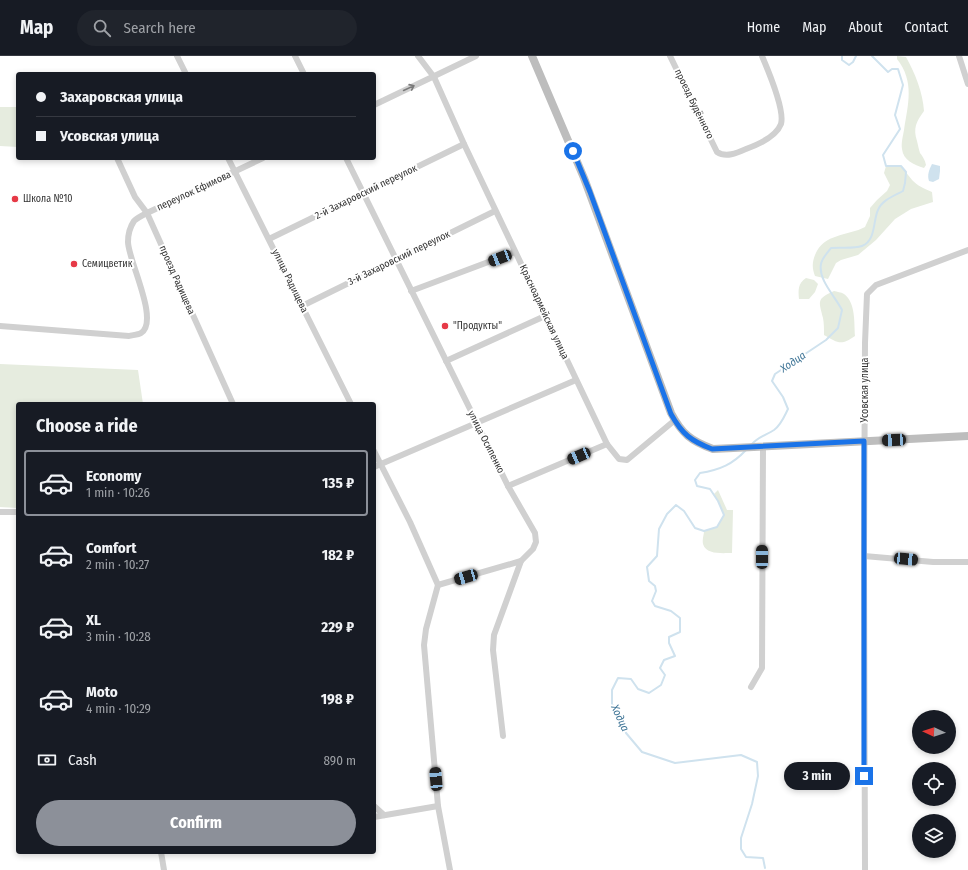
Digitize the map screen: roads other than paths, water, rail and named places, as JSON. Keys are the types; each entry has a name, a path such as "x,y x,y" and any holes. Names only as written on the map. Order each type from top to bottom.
{"street":[{"path":"177,56 185,72"},
{"path":"295,56 303,72"},
{"name":"Красноармейская улица","path":"418,56 434,77 495,211 607,444 619,459 627,460 675,420"},
{"path":"376,104 476,56"},
{"path":"532,56 584,178 671,414 685,435 712,449 968,436"},
{"name":"проезд Будённого","path":"670,56 717,152 722,155 730,155 765,140 775,133 781,124 778,97 762,56"},
{"path":"959,56 968,84"},
{"name":"2-й Захаровский переулок","path":"269,239 464,144"},
{"name":"проезд Радищева","path":"118,160 135,197 147,213 232,402"},
{"name":"улица Радищева","path":"229,160 350,402"},
{"name":"переулок Ефимова","path":"0,326 129,336 141,334 146,328 148,315 140,283 130,255 128,242 129,232 135,220 259,160"},
{"name":"улица Осипенко","path":"347,160 508,486 535,533 536,542 534,549 521,561 497,623 494,635 493,650 503,736"},
{"name":"3-й Захаровский переулок","path":"302,306 495,211"},
{"name":"Усовская улица","path":"865,870 864,441 867,294 871,289 882,282 968,250"},
{"path":"411,291 515,252"},
{"path":"446,361 546,316"},
{"path":"376,466 477,424 576,380"},
{"path":"508,486 607,444"},
{"path":"751,687 762,668 758,446"},
{"path":"376,455 410,522 438,585 426,629 424,645 438,806 450,870"},
{"path":"0,512 16,512"},
{"path":"864,556 934,562 968,562"},
{"path":"438,585 521,561"},
{"path":"376,817 438,806"},
{"path":"376,808 384,815"},
{"path":"161,854 164,870"}],"water":[{"path":"932,164 940,166 939,179 933,182 929,181 928,177"}],"waterway":[{"name":"Ходца","path":"842,56 842,60 849,65 853,62 856,56"},
{"name":"Ходца","path":"752,444 779,426 788,409 783,397 772,381 775,374 826,340 838,328 842,310 824,282 821,270 821,264 824,257 831,248 855,247 862,246 867,243 872,235 876,214 882,204 903,191 906,172 901,166 886,166 883,155 900,129 895,115 903,85 898,69 892,69 888,72 872,56"},
{"name":"Ходца","path":"746,450 726,466 700,473 695,480 697,486 710,489 718,501 724,515 717,527 704,531 695,528 684,511 676,505 667,514 659,529 657,556 647,567 649,581 655,586 656,591 652,601 655,606 671,611 680,618 680,632 669,637 669,643 675,656 664,660 660,668 665,675 661,685 649,693 638,689 631,679 618,678 612,690 612,704 626,733 642,752 675,763 741,755 757,762 758,776 752,804 741,838 741,849 746,857 763,858 765,868"}],"place":[{"name":"Школа №10","path":"15,199"},
{"name":"Семицветик","path":"74,264"},
{"name":"\"Продукты\"","path":"445,326"}]}
